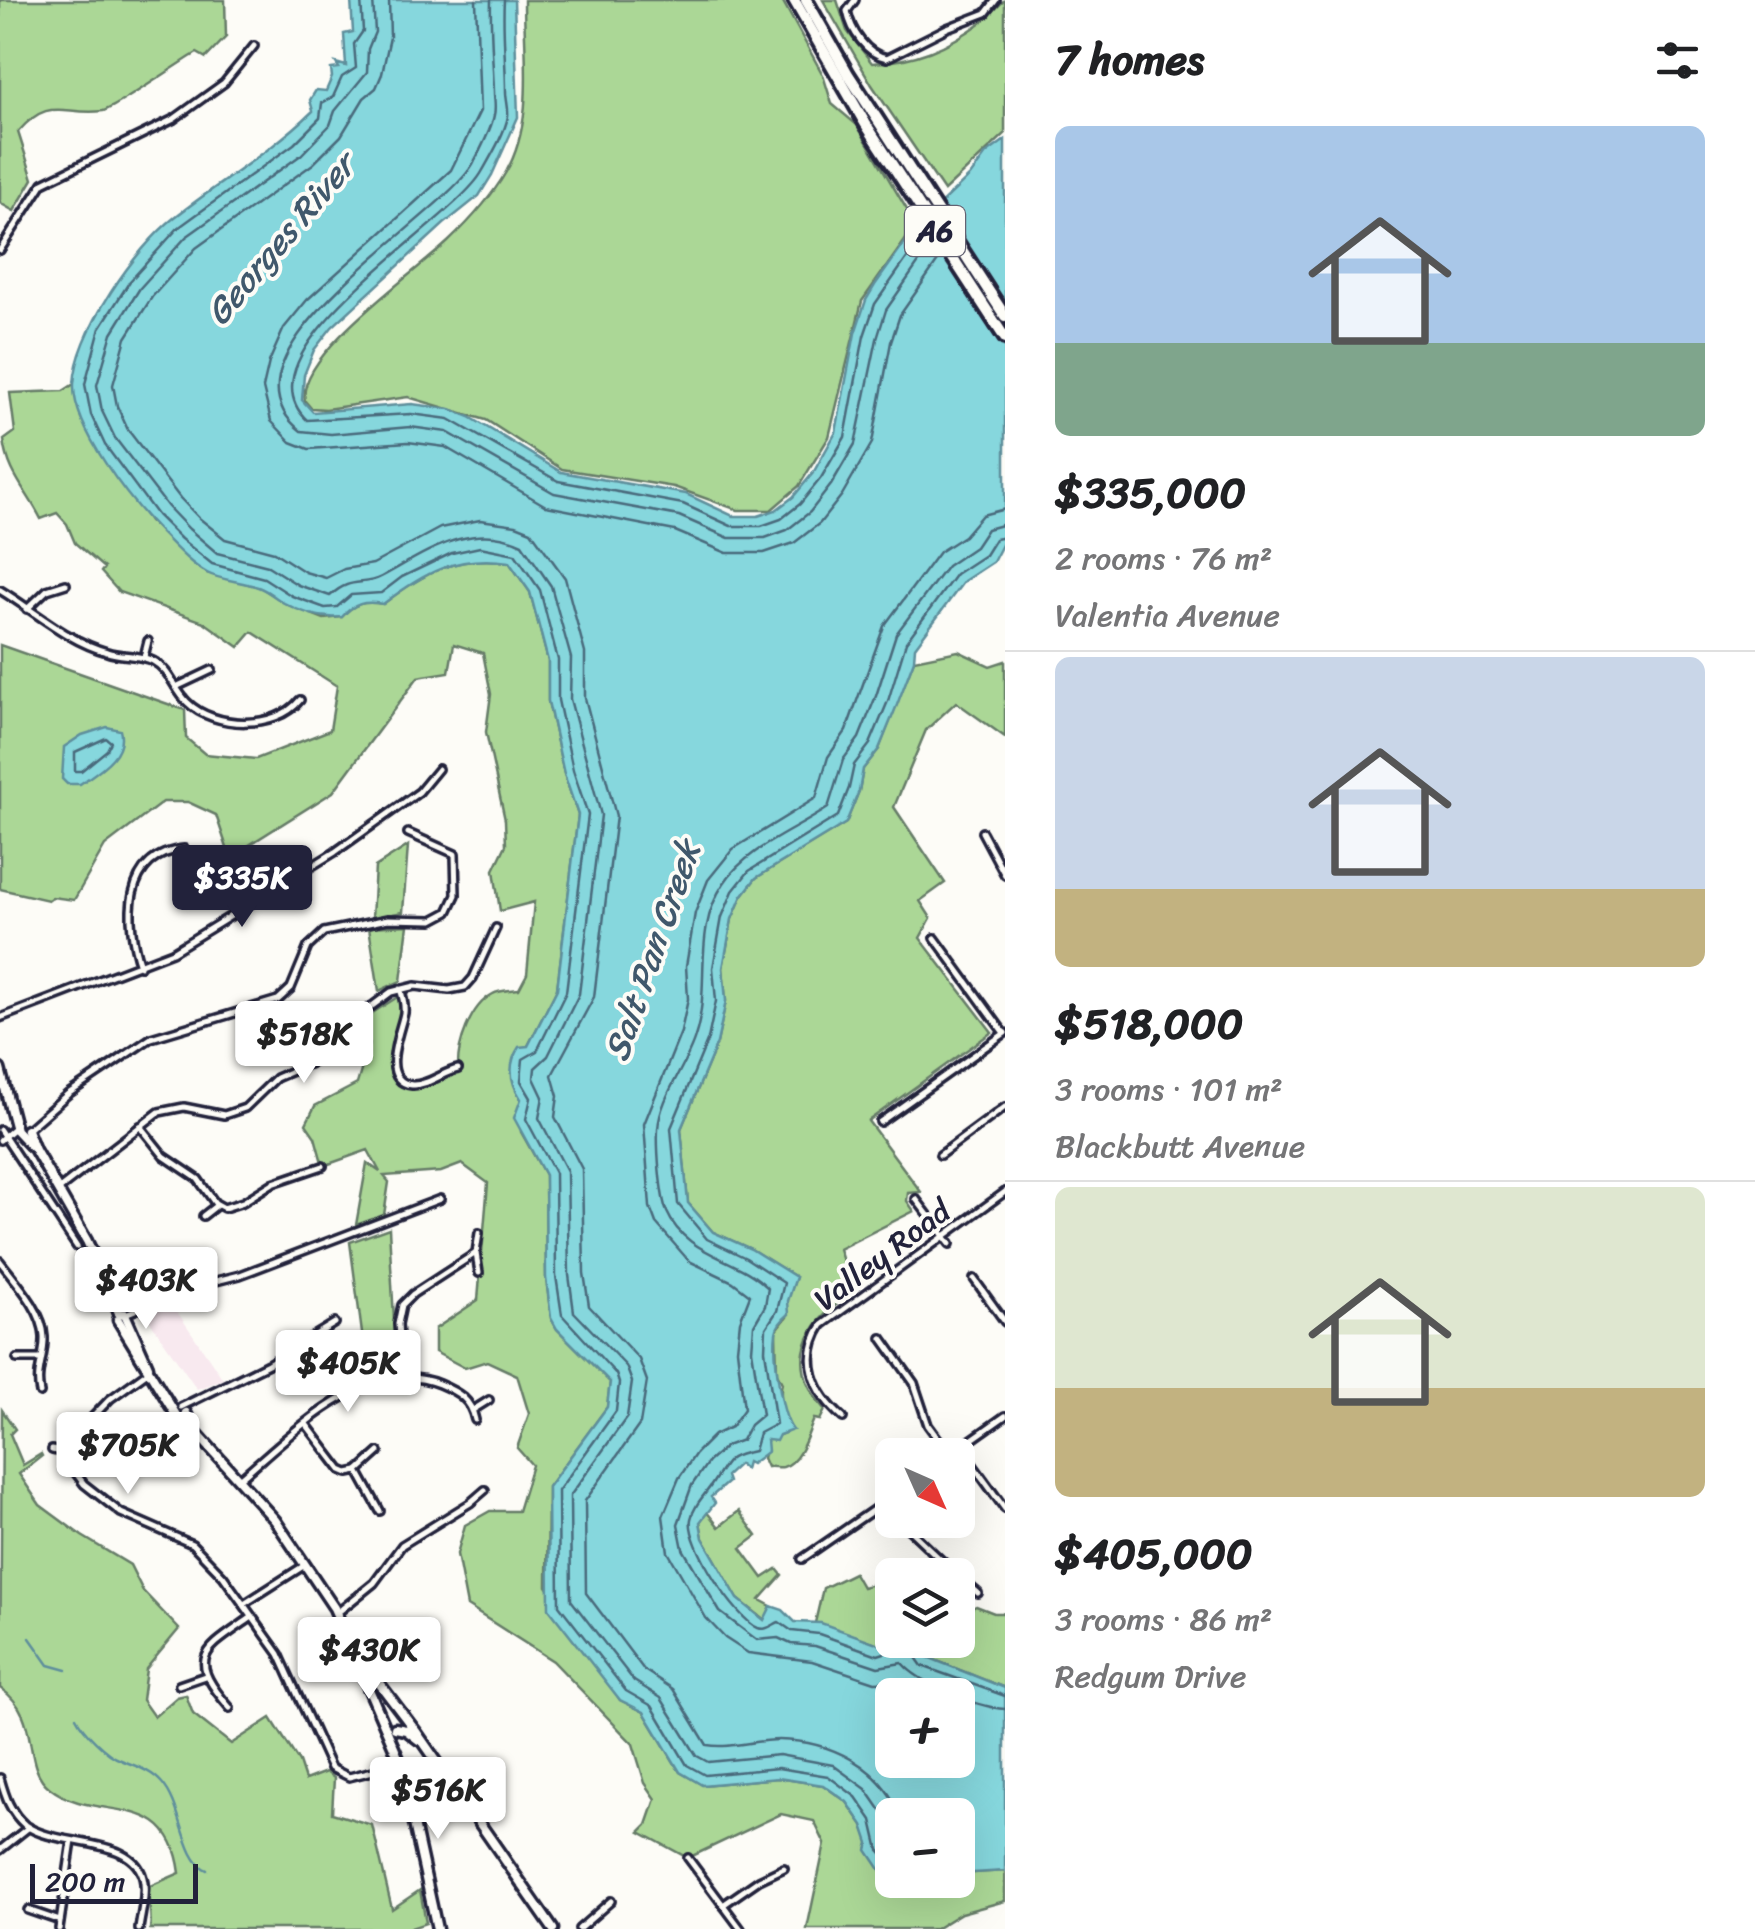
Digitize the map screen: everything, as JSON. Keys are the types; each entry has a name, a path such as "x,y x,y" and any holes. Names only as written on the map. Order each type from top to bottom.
{"highway":[{"name":"A6","path":"794,0 1005,338"},
{"name":"A6","path":"806,0 870,120 1005,316"}],"street":[{"path":"855,0 847,11 849,21 868,50 886,58 986,13 996,0"},
{"path":"1,246 43,182 174,118 224,83 254,46"},
{"path":"27,609 47,590 66,584"},
{"path":"0,590 43,621 106,652 144,658 164,669 195,708 214,717 243,723 278,716 290,711 300,700"},
{"path":"144,658 148,641"},
{"path":"176,687 212,670"},
{"path":"0,1018 172,952 330,856 418,792 438,769"},
{"path":"982,832 1005,875"},
{"path":"77,1247 1,1136 35,1120 150,1038 278,1000 295,982 308,947 324,932 388,919 433,920 448,912 456,895 455,854 408,833"},
{"path":"140,966 130,926 134,890 152,860 163,853 184,849"},
{"path":"58,1190 154,1115 184,1107 218,1116 245,1108 271,1081 313,1062 344,1027 400,989 465,987 496,928"},
{"path":"880,1122 1005,1034 934,938"},
{"path":"400,989 404,1010 394,1054 400,1078 417,1084 458,1069"},
{"path":"0,1069 21,1128 87,1241 149,1371 166,1397 275,1520 337,1613 375,1702 391,1725 437,1929"},
{"path":"940,1154 1005,1108"},
{"path":"140,1126 168,1160 203,1183 217,1205 224,1208 238,1205 273,1183 323,1166"},
{"name":"Valley Road","path":"843,1418 813,1377 810,1357 818,1331 834,1314 1005,1192"},
{"path":"122,1316 440,1199"},
{"path":"916,1199 950,1244"},
{"path":"203,1216 217,1205"},
{"path":"479,1233 479,1273"},
{"path":"402,1378 398,1324 402,1305 476,1252"},
{"path":"0,1260 39,1318 44,1334 40,1392"},
{"path":"974,1279 1005,1322"},
{"path":"181,1412 335,1323"},
{"path":"882,1338 914,1383 926,1420 938,1438"},
{"path":"16,1358 40,1359"},
{"path":"64,1453 76,1434 106,1404 149,1371"},
{"path":"239,1479 354,1390 402,1378 422,1378 454,1391 464,1397 475,1420"},
{"path":"473,1410 489,1400"},
{"path":"974,1438 1005,1416"},
{"path":"306,1424 348,1474 358,1472 379,1452"},
{"path":"52,1450 64,1453"},
{"path":"64,1453 84,1484 121,1513 201,1550 278,1654 332,1768 349,1777 401,1764"},
{"path":"975,1468 1005,1509"},
{"path":"358,1472 380,1511"},
{"path":"337,1613 374,1582 402,1545 485,1490"},
{"path":"802,1559 875,1510"},
{"path":"919,1538 939,1558"},
{"path":"244,1604 306,1564"},
{"path":"230,1708 205,1676 206,1653 252,1617"},
{"path":"353,1651 553,1929"},
{"path":"179,1685 205,1676"},
{"path":"391,1725 404,1718"},
{"path":"391,1725 422,1742"},
{"path":"0,1778 10,1808 28,1827 117,1851 135,1862 144,1886 139,1929"},
{"path":"0,1850 28,1827"},
{"path":"59,1929 72,1841"},
{"path":"688,1858 741,1929"},
{"path":"723,1905 784,1868"},
{"path":"579,1929 611,1902"},
{"path":"28,1910 60,1920"}],"shaded area":[{"path":"170,1301 223,1379 197,1389 143,1311"}],"green space":[{"path":"0,0 225,0 226,37 206,58 197,53 103,111 48,110 29,121 18,132 33,179 14,211 0,203"},
{"path":"524,0 782,0 823,75 832,104 857,125 916,225 862,301 829,437 799,486 771,510 738,510 674,487 562,469 486,420 408,397 326,409 311,408 305,401 307,383 337,339 456,234 506,172 521,132 524,110"},
{"path":"823,0 837,0 847,31 872,63 916,56 943,46 982,22 1005,0 1005,134 944,191 872,85"},
{"path":"74,384 81,418 149,521 207,573 260,587 288,605 324,619 342,617 360,604 383,604 427,575 473,561 509,562 530,592 548,661 548,701 564,774 578,815 557,989 528,1046 521,1132 545,1175 546,1278 551,1318 557,1329 610,1382 607,1407 548,1487 547,1586 620,1700 644,1712 680,1772 703,1785 778,1778 823,1785 847,1802 863,1825 875,1856 875,1898 975,1898 975,1873 1005,1871 1005,1901 961,1913 935,1929 807,1929 825,1844 814,1821 781,1814 688,1858 640,1832 647,1825 656,1799 645,1783 633,1744 553,1661 467,1606 457,1554 465,1525 490,1511 518,1511 532,1465 517,1448 529,1414 517,1375 487,1361 465,1368 435,1352 435,1329 478,1300 488,1183 462,1164 441,1172 384,1176 389,1182 384,1215 356,1225 367,1163 380,1172 368,1150 323,1166 315,1137 306,1124 315,1106 357,1084 369,1044 366,1017 396,998 400,989 395,1059 402,1080 417,1084 458,1069 463,1038 478,1007 496,993 519,989 527,974 534,902 500,911 494,870 506,845 505,820 486,732 491,694 483,653 454,644 449,672 418,677 333,792 230,857 216,815 188,802 163,802 105,846 74,900 48,900 0,889 0,645 185,710 186,738 205,754 256,759 330,730 337,686 252,632 239,647 204,622 119,592 101,572 104,568 75,543 57,513 41,519 6,452 4,440 15,432 10,393 63,391"},
{"path":"958,651 990,666 1005,661 1005,737 956,702 926,730 894,807 945,883 920,901 931,918 920,938 992,1032 868,1121 921,1192 908,1193 907,1201 914,1211 839,1249 850,1283 836,1293 841,1301 816,1325 804,1351 807,1380 825,1410 820,1420 814,1419 794,1460 783,1467 767,1467 763,1458 767,1440 787,1432 782,1383 777,1373 776,1331 787,1317 787,1301 796,1277 751,1249 713,1232 688,1203 681,1129 717,1043 726,1001 723,968 732,919 742,896 756,878 846,823 863,769 879,749 914,660"},
{"path":"408,846 403,912 372,918 375,867"},
{"path":"408,925 401,981 379,991 369,927"},
{"path":"389,1228 397,1376 368,1379 350,1242"},
{"path":"2,1410 15,1429 10,1434 23,1465 42,1456 19,1474 40,1505 130,1565 143,1591 179,1629 146,1669 142,1700 154,1717 177,1697 186,1695 193,1714 231,1744 271,1718 299,1762 305,1780 326,1772 334,1778 332,1813 372,1825 392,1909 420,1890 426,1923 408,1929 150,1929 150,1886 180,1873 173,1846 162,1828 146,1818 69,1799 50,1788 36,1767 22,1713 0,1688"},
{"path":"706,1511 719,1527 739,1511 757,1536 741,1548 763,1578 777,1569 782,1575 760,1600 771,1606 765,1620 738,1599 703,1538 700,1522"},
{"path":"854,1573 862,1587 875,1584 875,1643 815,1623 823,1588"},
{"path":"975,1606 1005,1613 1005,1688 930,1658 975,1658"}],"water":[{"path":"351,0 514,0 518,117 479,196 332,327 314,350 304,375 302,400 313,412 412,404 450,409 561,472 686,494 733,516 758,516 776,510 813,473 836,432 855,333 866,300 917,226 970,176 986,154 1005,140 1005,539 993,562 964,581 915,647 897,705 879,749 863,769 846,823 756,878 742,896 732,919 723,968 726,1001 717,1043 681,1129 688,1203 713,1232 751,1249 796,1277 788,1301 789,1314 778,1327 775,1343 782,1399 793,1430 779,1435 776,1441 767,1440 768,1451 751,1464 747,1462 745,1469 739,1464 726,1476 728,1482 711,1497 715,1503 700,1522 703,1538 738,1599 764,1620 771,1606 783,1610 795,1622 821,1623 875,1642 875,1658 930,1658 1005,1688 1005,1871 975,1873 975,1798 875,1798 875,1862 867,1850 869,1843 863,1825 847,1802 823,1785 778,1778 702,1785 680,1772 644,1712 620,1700 549,1609 548,1487 607,1407 610,1382 557,1329 551,1318 546,1278 545,1175 514,1118 521,1099 512,1080 513,1060 519,1047 528,1046 557,989 578,815 564,774 548,701 548,661 530,592 509,562 473,561 427,575 383,604 360,604 342,617 320,616 298,610 261,588 213,576 188,560 120,484 93,442 76,402 74,384 85,340 126,270 175,217 313,111 310,100 316,90 326,91 331,69 339,68 336,63 346,66 344,34 353,32"},
{"path":"107,727 120,730 115,755 80,784 67,784 62,779 64,747 82,735"}],"waterway":[{"path":"30,1638 49,1665 67,1670"},
{"path":"76,1717 109,1753 162,1783 175,1805 193,1855 207,1870"}],"water label":[{"name":"Georges River","path":"280,239"},
{"name":"Salt Pan Creek","path":"652,951"}]}
